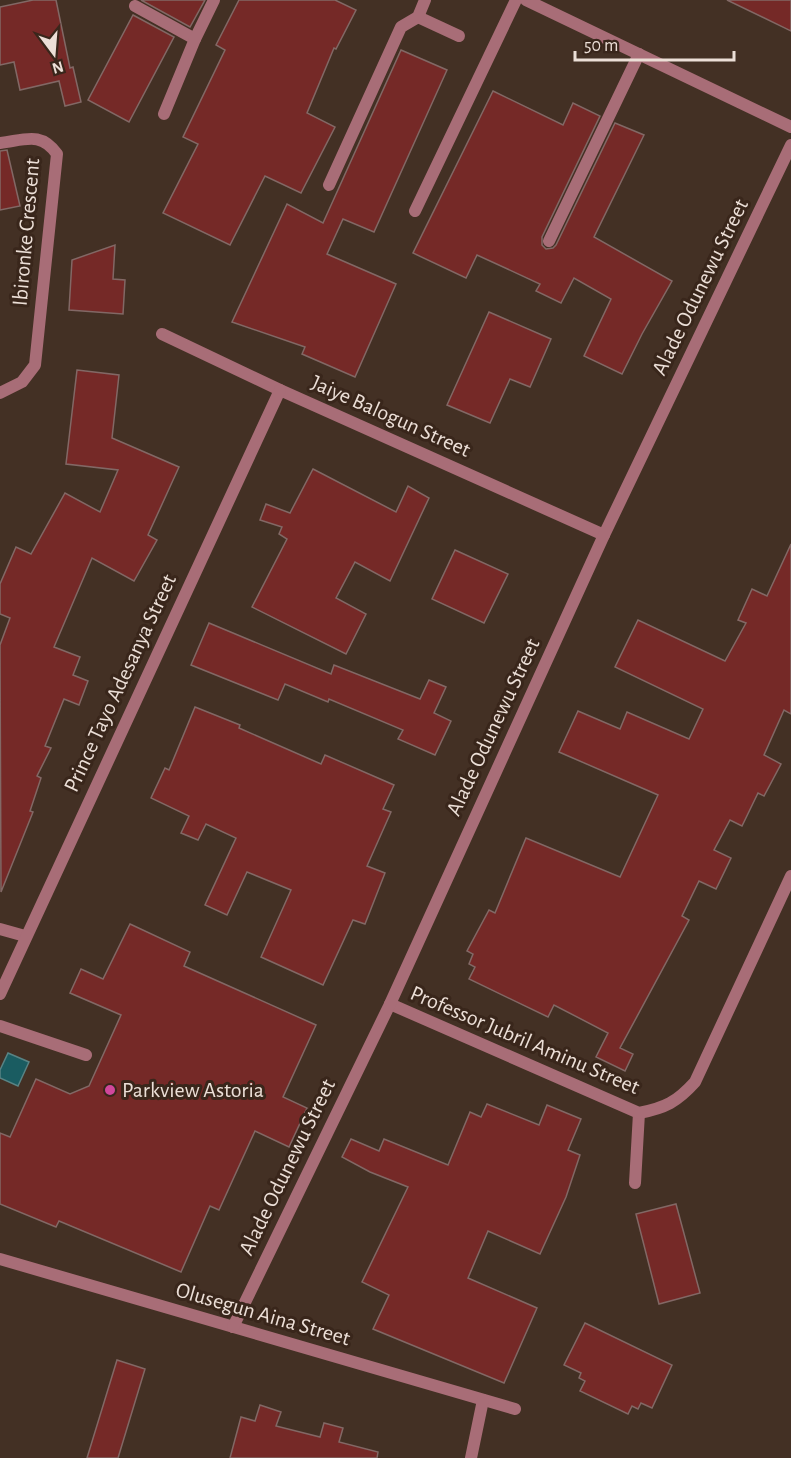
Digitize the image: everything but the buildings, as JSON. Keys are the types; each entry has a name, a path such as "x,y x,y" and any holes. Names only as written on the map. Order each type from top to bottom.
{"street":[{"path":"164,114 214,0"},
{"path":"330,185 401,27 418,17 425,0"},
{"path":"416,211 516,0"},
{"path":"526,0 791,127"},
{"path":"135,6 195,39"},
{"path":"418,17 459,36"},
{"path":"549,241 639,54"},
{"name":"Ibironke Crescent","path":"0,143 38,139 50,143 57,154 35,365 22,382 0,393"},
{"name":"Alade Odunewu Street","path":"233,1327 390,1004 604,535 791,145"},
{"name":"Jaiye Balogun Street","path":"162,334 280,390 604,535"},
{"name":"Prince Tayo Adesanya Street","path":"0,994 280,390"},
{"name":"Professor Jubril Aminu Street","path":"390,1004 639,1113 662,1108 682,1096 695,1082 791,876"},
{"path":"0,929 25,936"},
{"path":"0,1026 86,1055"},
{"path":"635,1183 639,1113"},
{"name":"Olusegun Aina Street","path":"0,1259 515,1409"},
{"path":"471,1458 483,1400"}],"water":[{"path":"8,1053 29,1062 18,1086 0,1078 0,1070"}],"place":[{"name":"Parkview Astoria","path":"110,1090"}]}
